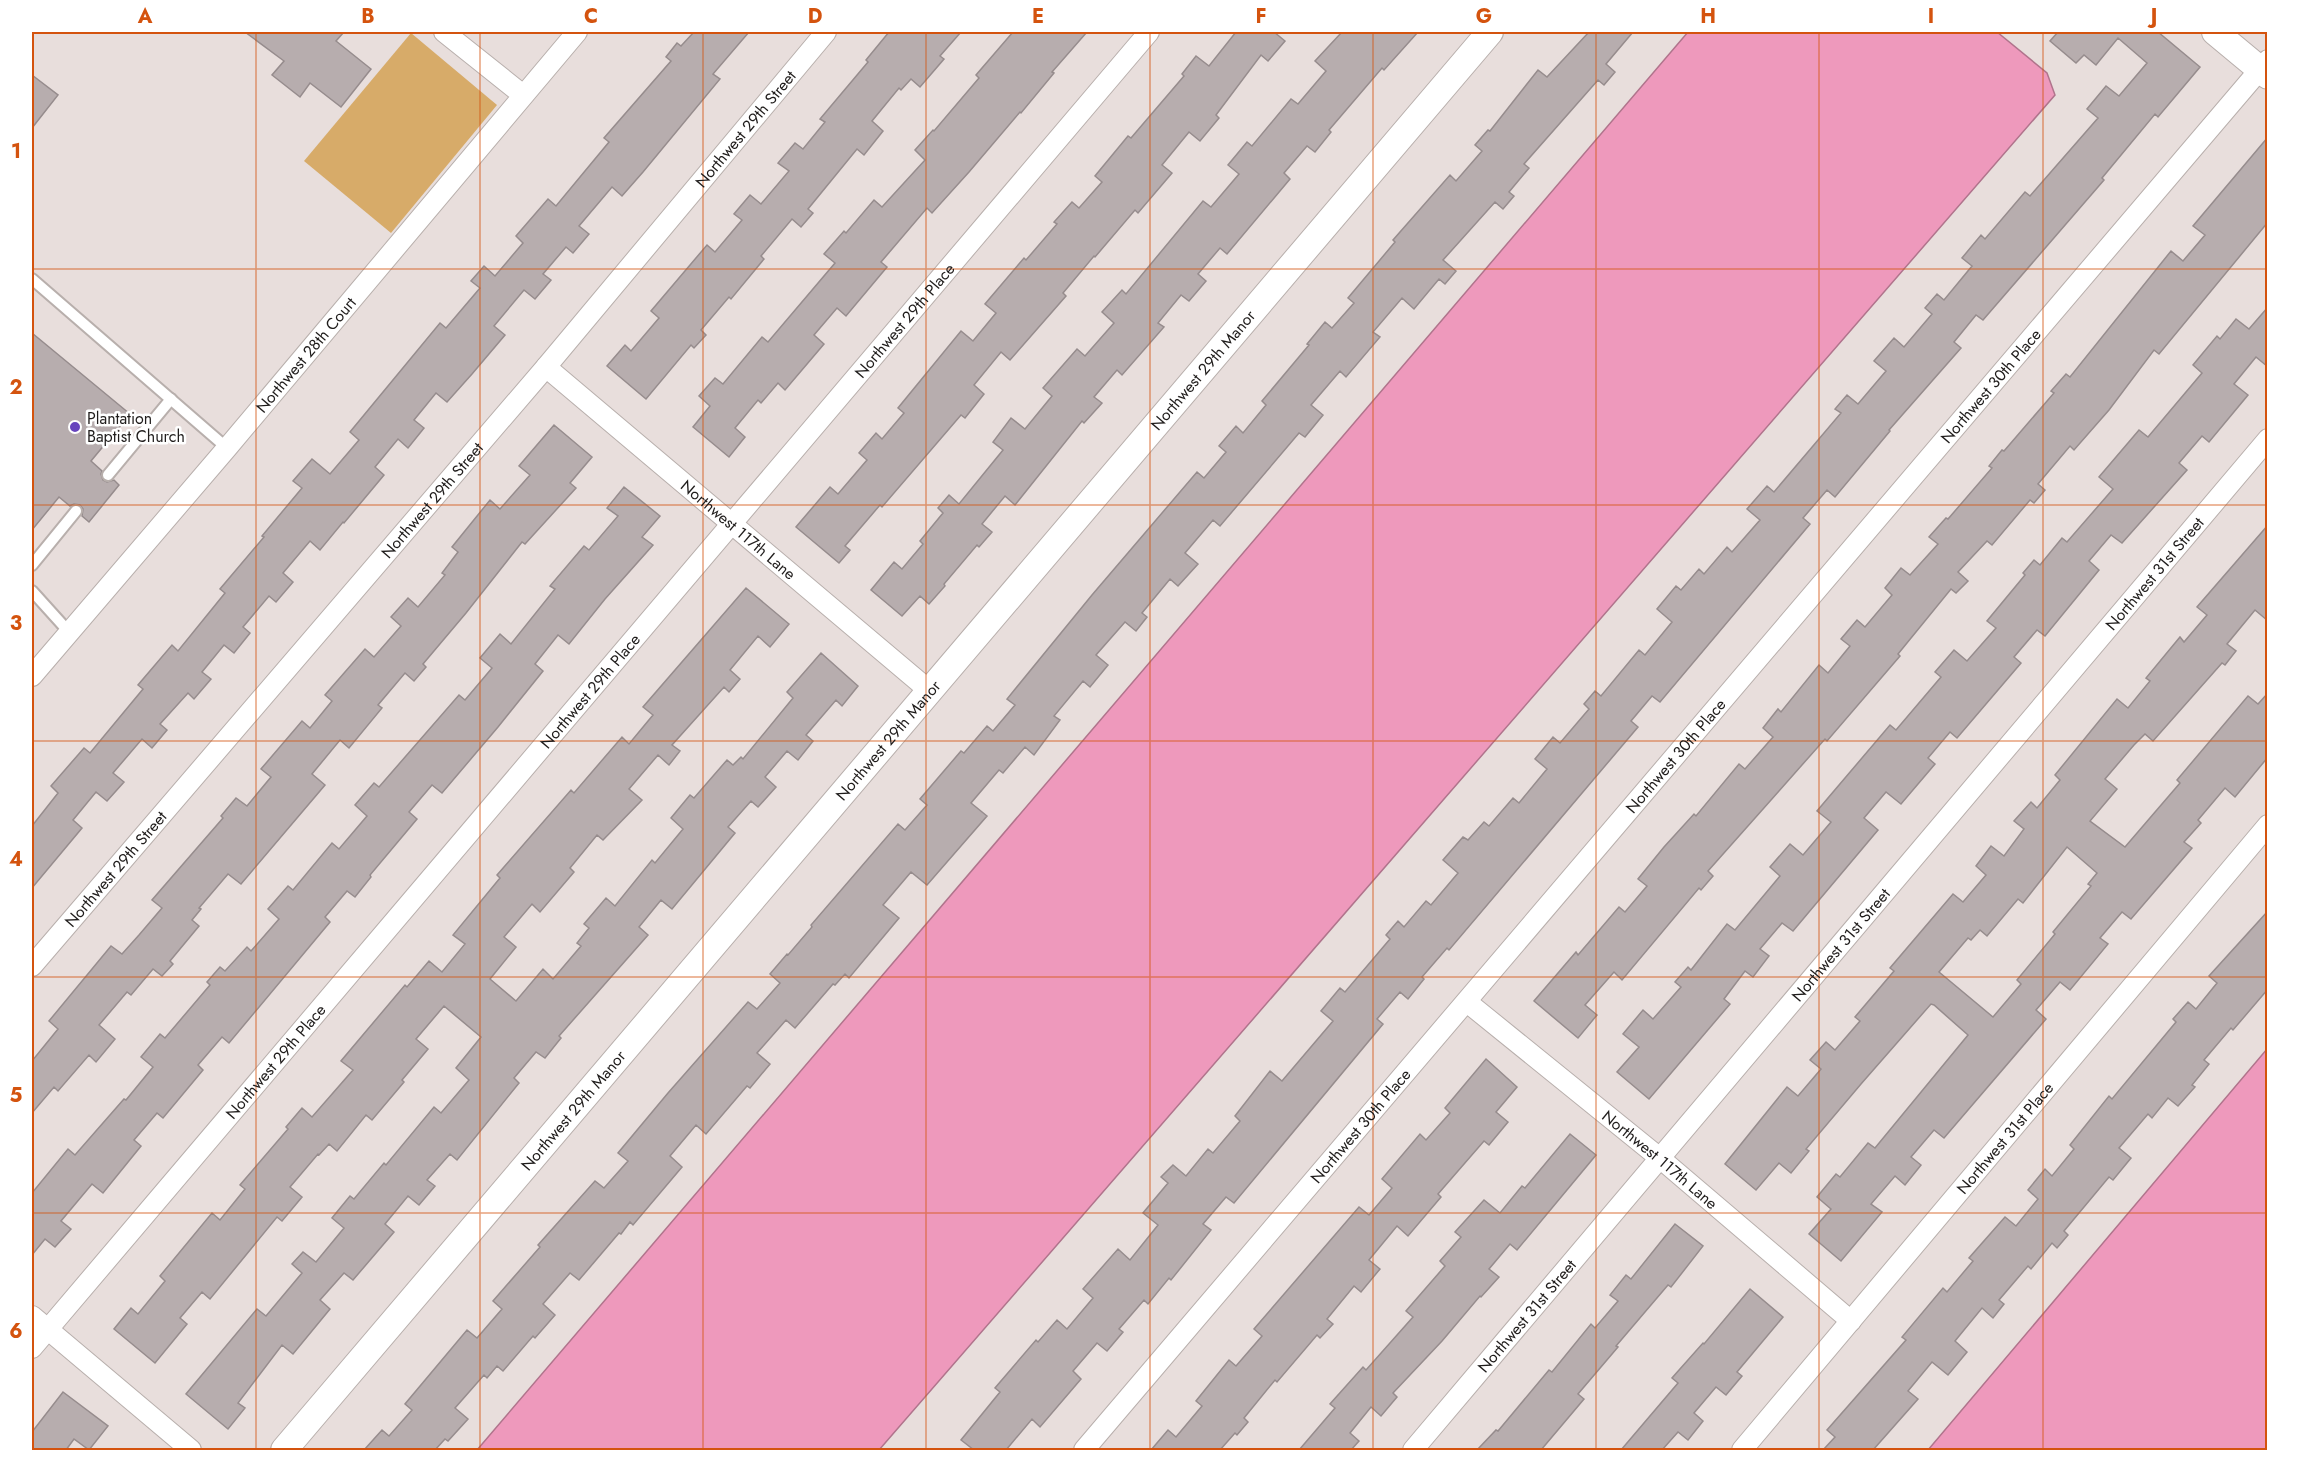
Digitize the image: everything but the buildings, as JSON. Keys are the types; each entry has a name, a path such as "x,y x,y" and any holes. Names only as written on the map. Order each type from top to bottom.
{"street":[{"path":"444,32 523,95"},
{"name":"Northwest 28th Court","path":"32,676 577,32"},
{"name":"Northwest 29th Street","path":"32,966 546,367 826,32"},
{"name":"Northwest 29th Place","path":"32,1348 1149,32"},
{"name":"Northwest 29th Manor","path":"284,1450 1490,32"},
{"path":"2215,32 2265,68"},
{"name":"Northwest 30th Place","path":"1084,1450 2265,68"},
{"name":"Northwest 117th Lane","path":"546,367 931,692"},
{"name":"Northwest 31st Street","path":"1413,1450 2268,439"},
{"name":"Northwest 31st Place","path":"1742,1450 2268,825"},
{"name":"Northwest 117th Lane","path":"1467,1002 1661,1159 1851,1321"},
{"path":"32,1316 191,1450"}],"lane":[{"path":"32,279 227,448"},
{"path":"108,475 171,399"},
{"path":"32,565 76,511"},
{"path":"32,591 69,632"}],"shaded area":[{"path":"1688,32 1997,32 2047,73 2055,95 879,1450 477,1450"},
{"path":"411,33 497,105 391,233 304,161"},
{"path":"2267,1049 2267,1450 1928,1450"}],"place":[{"name":"Plantation Baptist Church","path":"75,427"}]}
